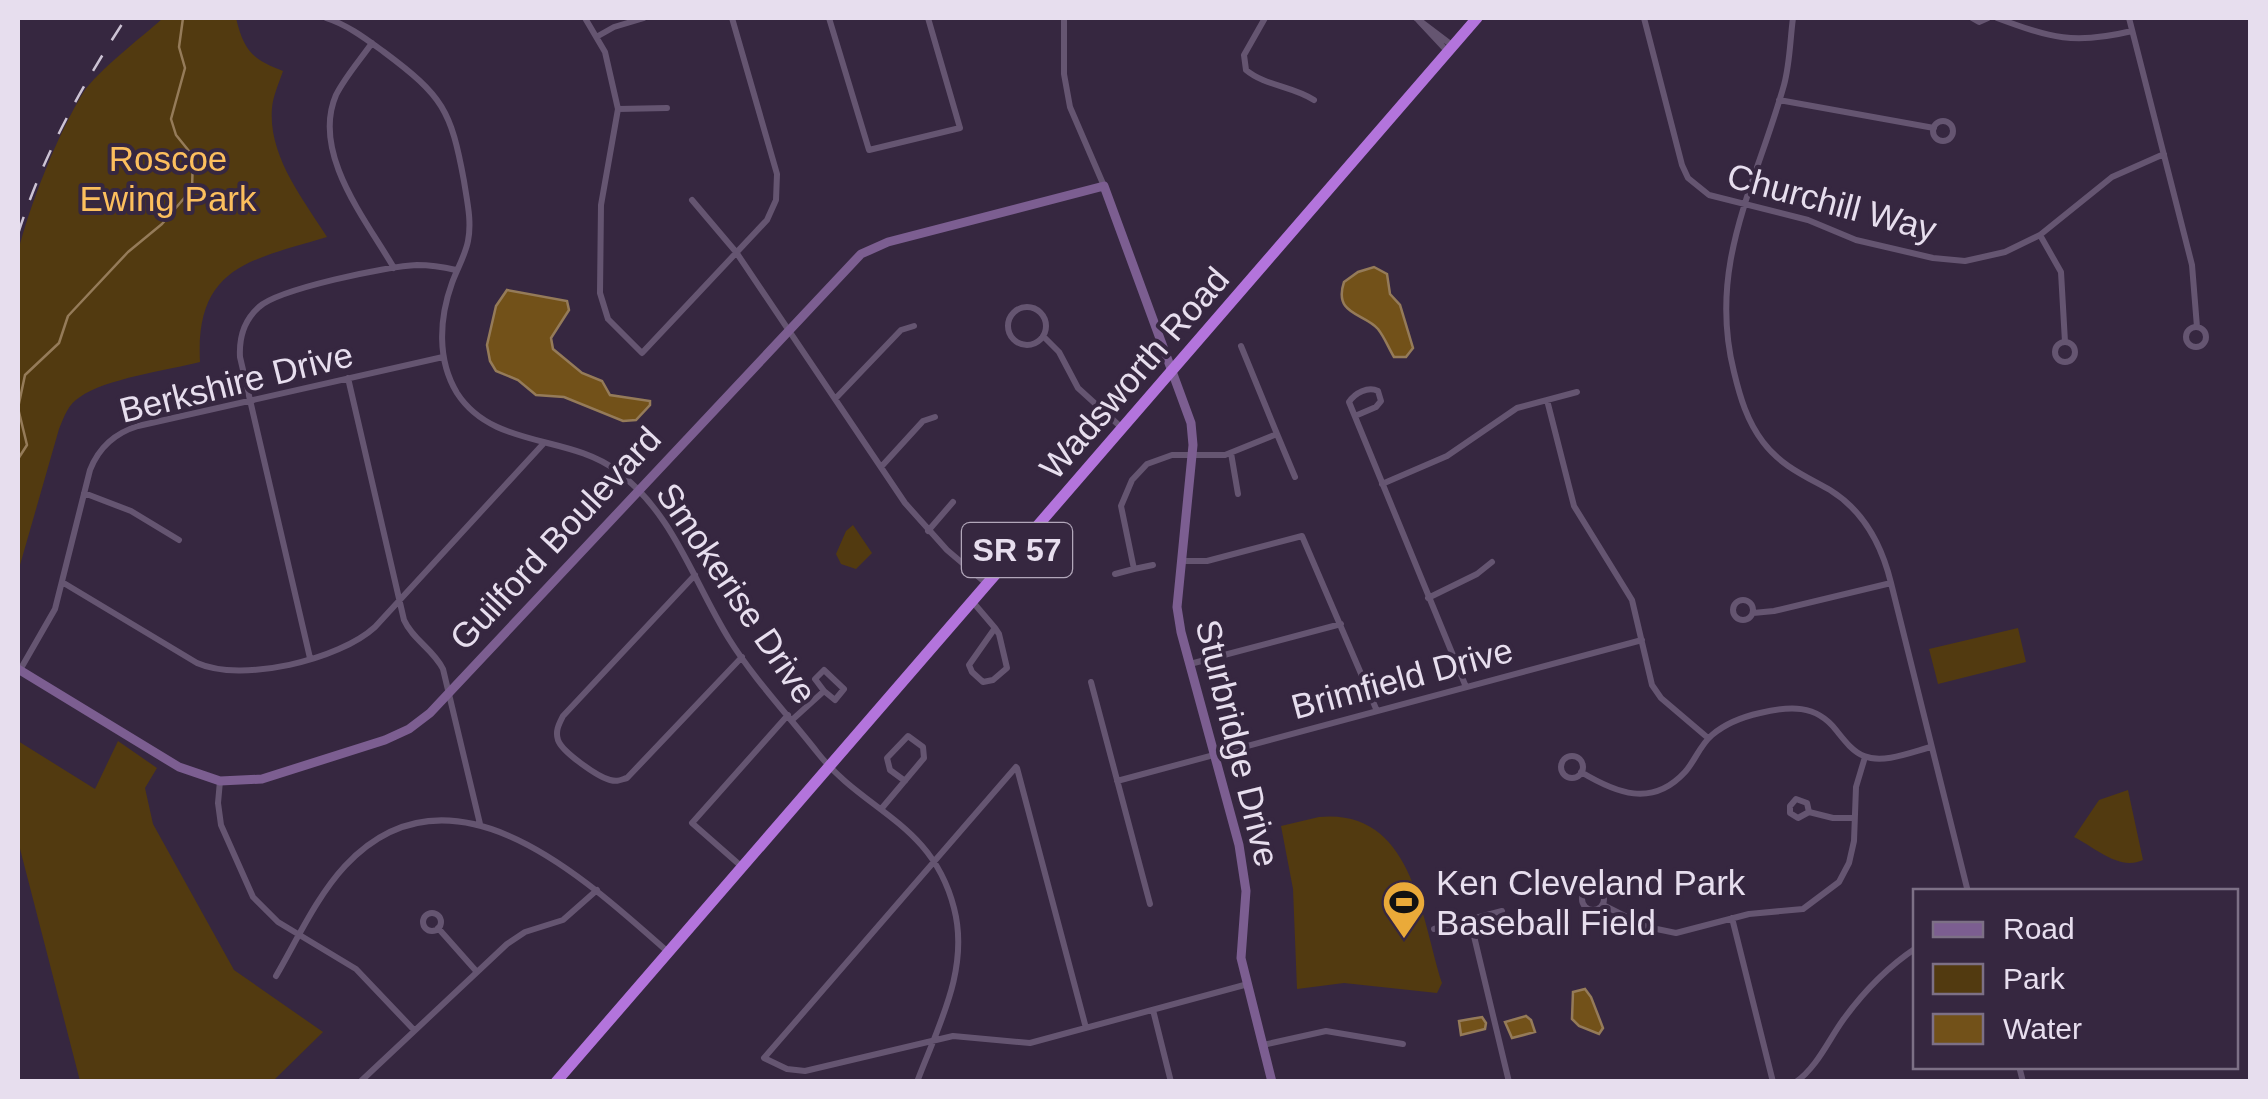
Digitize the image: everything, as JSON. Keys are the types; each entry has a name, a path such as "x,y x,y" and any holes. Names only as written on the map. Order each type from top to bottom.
{"highway":[{"name":"Wadsworth Road","path":"556,1082 1477,18"}],"street":[{"path":"326,18 349,27 430,88 454,131 470,224 442,327 443,356"},
{"path":"586,18 598,36 616,87 618,109 600,204 600,293 608,319 642,353 766,220 776,200 777,174 732,18"},
{"path":"598,36 614,26 644,18"},
{"path":"829,18 868,150 960,128 928,18"},
{"name":"Sturbridge Drive","path":"1064,18 1064,74 1070,108 1104,186 1191,423 1192,456 1177,607 1239,846 1246,892 1240,946 1272,1082"},
{"path":"1264,18 1244,55 1246,70 1255,77 1298,88 1314,100"},
{"name":"Churchill Way","path":"1644,18 1678,154 1688,178 1709,196 1808,220 1848,238 1949,260 1993,256 2040,235 2112,176 2164,154"},
{"path":"1793,18 1780,100 1732,244 1724,294 1728,346 1742,402 1758,435 1793,470 1836,494 1862,519 1878,543 1892,583 1967,889"},
{"path":"1972,18 1979,22 1988,18"},
{"path":"1997,18 2052,38 2097,38 2132,31"},
{"path":"2128,18 2194,276 2197,327"},
{"path":"1417,19 1450,49"},
{"path":"372,43 336,95 329,138 338,171 394,268"},
{"path":"1780,100 1934,128"},
{"path":"618,109 667,108"},
{"name":"Guilford Boulevard","path":"19,670 180,767 220,781 262,779 385,740 420,722 853,260 870,248 1104,186"},
{"path":"692,200 736,252 928,530 987,584"},
{"path":"2040,235 2061,272 2065,342"},
{"path":"310,658 240,348 247,322 259,307 280,295 394,268 420,265 457,270"},
{"path":"1024,308 1041,313 1046,324 1043,336 1028,345 1016,341 1009,331 1013,313 1024,308"},
{"path":"835,400 901,330 914,326"},
{"path":"1043,336 1059,352 1078,388 1123,429"},
{"path":"1241,346 1295,477"},
{"name":"Berkshire Drive","path":"19,670 50,621 98,452 123,431 443,356"},
{"name":"Smokerise Drive","path":"443,356 456,390 480,417 500,429 603,462 638,490 670,528 727,636 829,768 906,826 934,862 953,906 958,950 952,990 916,1082"},
{"path":"348,378 399,601 408,628 440,662 480,824"},
{"path":"1355,416 1381,401 1378,391 1370,388 1353,396 1350,402 1355,416 1382,484 1428,598 1466,686"},
{"path":"1382,484 1434,463 1518,408 1577,392"},
{"path":"1547,400 1574,506 1630,592 1649,677 1656,692 1708,738"},
{"path":"881,467 923,421 935,417"},
{"path":"1134,569 1122,518 1125,492 1148,464 1172,454 1231,453 1277,434"},
{"path":"62,582 207,668 243,673 310,658 358,641 544,443"},
{"path":"1231,453 1238,494"},
{"path":"84,494 131,510 178,540"},
{"path":"928,530 953,502"},
{"path":"1182,561 1207,562 1302,536 1377,710"},
{"path":"1428,598 1477,574 1492,562"},
{"path":"1115,574 1153,565"},
{"path":"695,575 563,716 558,738 567,754 611,780 632,775 742,657"},
{"path":"1754,612 1774,612 1892,583"},
{"path":"971,600 999,634 1006,668 993,680 983,682 969,664 994,628"},
{"path":"1189,664 1341,624"},
{"name":"Brimfield Drive","path":"1117,781 1642,640"},
{"path":"824,670 844,690 835,700 824,692 815,679 824,670"},
{"path":"1091,682 1150,904"},
{"path":"742,867 692,823 790,718 824,692"},
{"path":"1581,772 1620,793 1647,793 1684,774 1708,738 1742,717 1795,706 1814,711 1865,757 1890,757 1931,747"},
{"path":"882,808 905,781 925,754 923,747 908,736 887,758 890,770 905,781"},
{"path":"1603,905 1662,932 1676,933 1732,918 1803,909 1825,896 1849,864 1856,788 1865,757"},
{"path":"1086,1028 1016,767 764,1058 787,1069 804,1071 961,1035 1021,1044 1086,1028 1248,984"},
{"path":"220,781 221,825 248,888 268,914 356,970 414,1030"},
{"path":"1809,812 1853,818"},
{"path":"276,976 336,876 368,845 395,831 448,821 480,824 522,840 597,890 668,951"},
{"path":"360,1082 515,938 563,920 597,890"},
{"path":"1434,929 1502,911"},
{"path":"1476,918 1473,932 1509,1082"},
{"path":"1732,918 1773,1082"},
{"path":"1464,922 1473,932"},
{"path":"438,928 477,972"},
{"path":"1796,1082 1814,1065 1862,994 1892,964 1913,950"},
{"path":"1153,1010 1171,1082"},
{"path":"1263,1045 1326,1030 1402,1044"}],"green space":[{"name":"Roscoe Ewing Park","path":"163,18 236,18 251,52 283,71 272,108 276,143 289,176 327,237 252,261 218,286 207,305 201,330 200,362 105,385 72,403 59,429 18,572 18,252 45,171 83,93 109,64"},
{"path":"853,525 872,553 856,569 841,564 836,554 846,531"},
{"path":"2018,628 2026,662 1938,684 1929,649"},
{"path":"18,741 95,789 118,741 157,768 145,788 153,824 234,970 323,1032 275,1079 80,1081 18,841"},
{"path":"2128,790 2143,860 2134,863 2116,860 2074,837 2099,800"},
{"path":"1319,817 1350,819 1375,830 1394,848 1419,899 1442,983 1437,993 1344,983 1297,989 1293,889 1281,826"}],"water":[{"path":"1374,267 1387,274 1390,294 1400,305 1413,348 1406,357 1394,357 1378,329 1343,301 1344,282"},
{"path":"507,290 567,301 569,310 551,338 553,349 582,373 602,381 610,395 650,401 650,405 636,420 623,421 564,397 536,395 518,380 496,371 487,345 496,306"},
{"path":"1585,989 1603,1028 1599,1034 1572,1019 1573,992"},
{"path":"1526,1016 1535,1032 1512,1038 1505,1022"},
{"path":"1482,1017 1485,1029 1461,1035 1459,1021"}],"waterway":[{"path":"18,459 27,445 18,408 25,375 59,343 68,316 192,189 193,156 176,135 171,119 185,68 179,47 183,18"}],"railway":[{"path":"18,234 64,122 126,18"}],"place":[{"name":"Ken Cleveland Park Baseball Field","path":"1404,940"}]}
